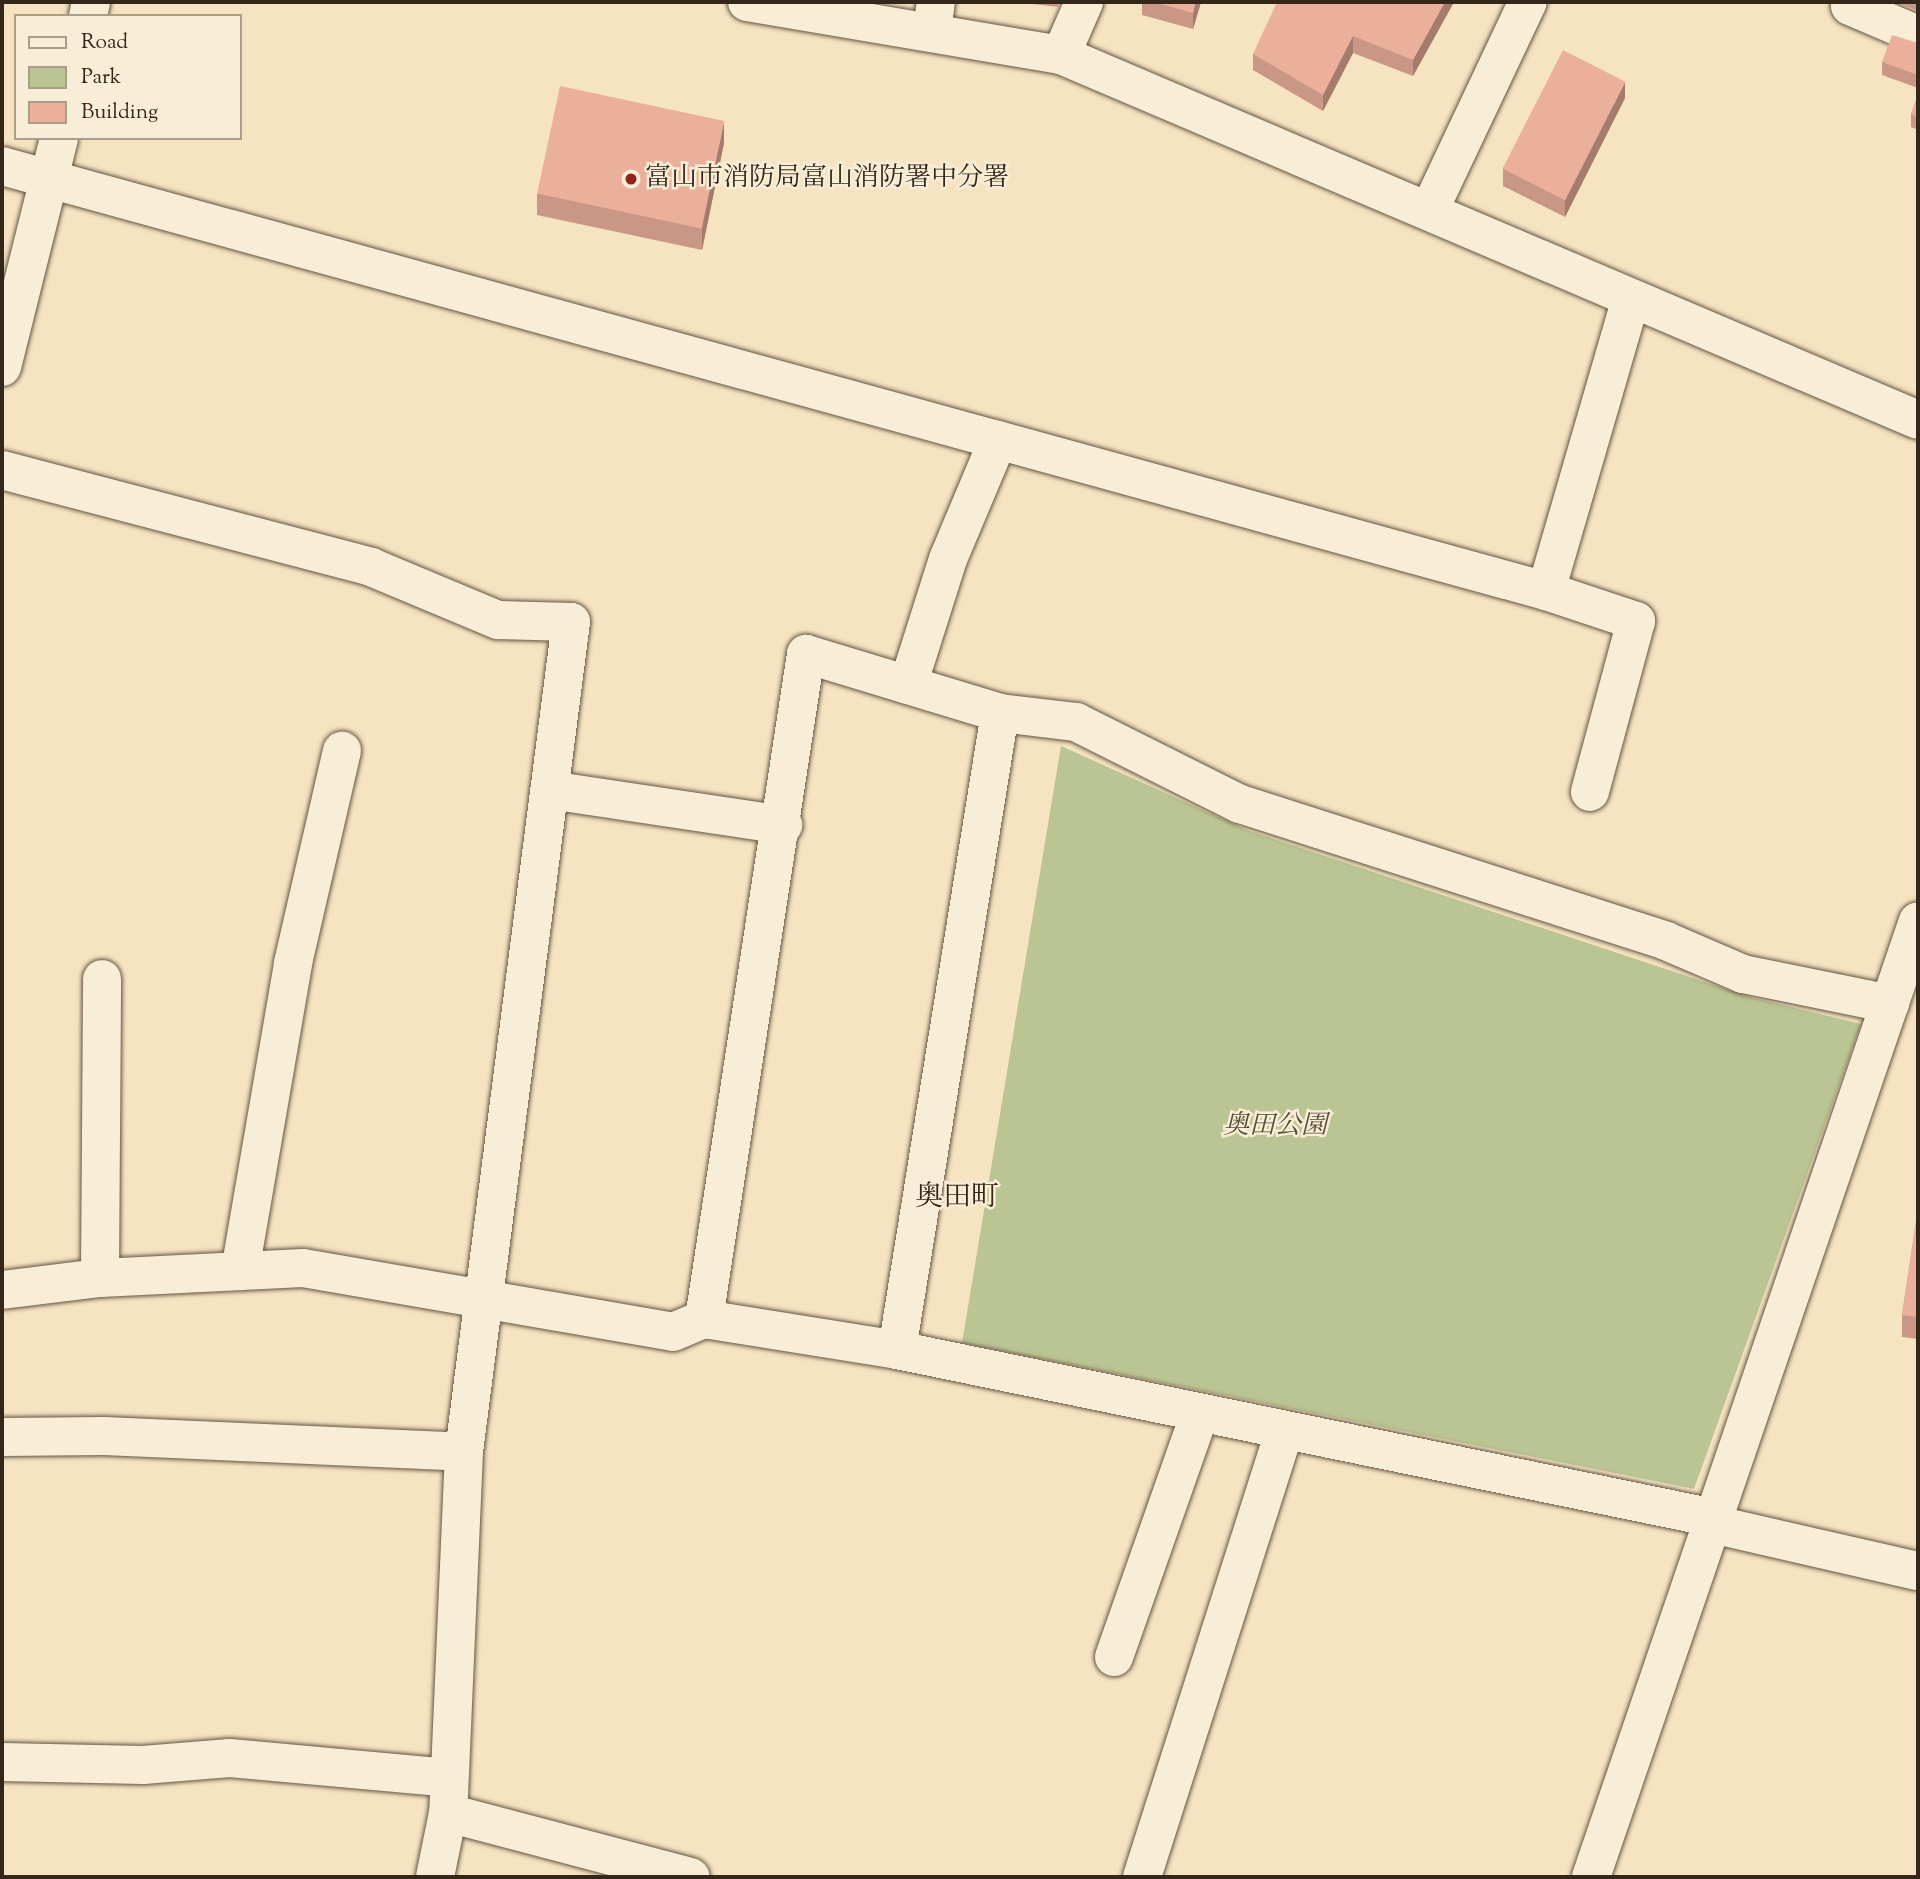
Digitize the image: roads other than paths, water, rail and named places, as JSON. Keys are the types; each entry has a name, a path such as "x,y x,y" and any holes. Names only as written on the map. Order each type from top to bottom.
{"street":[{"path":"747,2 934,16 1060,55 1918,420"},
{"path":"1060,55 1084,2"},
{"path":"1429,211 1528,2"},
{"path":"1852,2 1850,6 1918,35"},
{"path":"2,368 59,140"},
{"path":"2,166 50,177 1546,592 1636,621 1590,792"},
{"path":"1546,592 1631,299"},
{"path":"908,685 948,559 998,440"},
{"path":"2,470 371,568 498,620 571,622 464,1452 449,1796 435,1877"},
{"path":"704,1319 783,825 806,654 1000,713 1076,722 1240,804 1666,941 1744,974 1890,1004"},
{"path":"897,1350 1000,713"},
{"path":"240,1271 293,963 342,751"},
{"path":"550,790 783,825"},
{"path":"1591,1877 1918,921"},
{"path":"100,1278 102,979"},
{"path":"2,1290 100,1278 303,1268 673,1332 704,1319 897,1350 1286,1430 1713,1521 1918,1571"},
{"path":"1114,1657 1200,1413"},
{"path":"1142,1877 1286,1430"},
{"path":"2,1437 104,1436 464,1452"},
{"path":"2,1762 143,1765 230,1758 449,1796 691,1877"}],"place":[{"name":"富山市消防局富山消防署中分署","path":"631,179"}],"district":[{"name":"奥田町","path":"957,1198"}],"park label":[{"name":"奥田公園","path":"1275,1127"}]}
